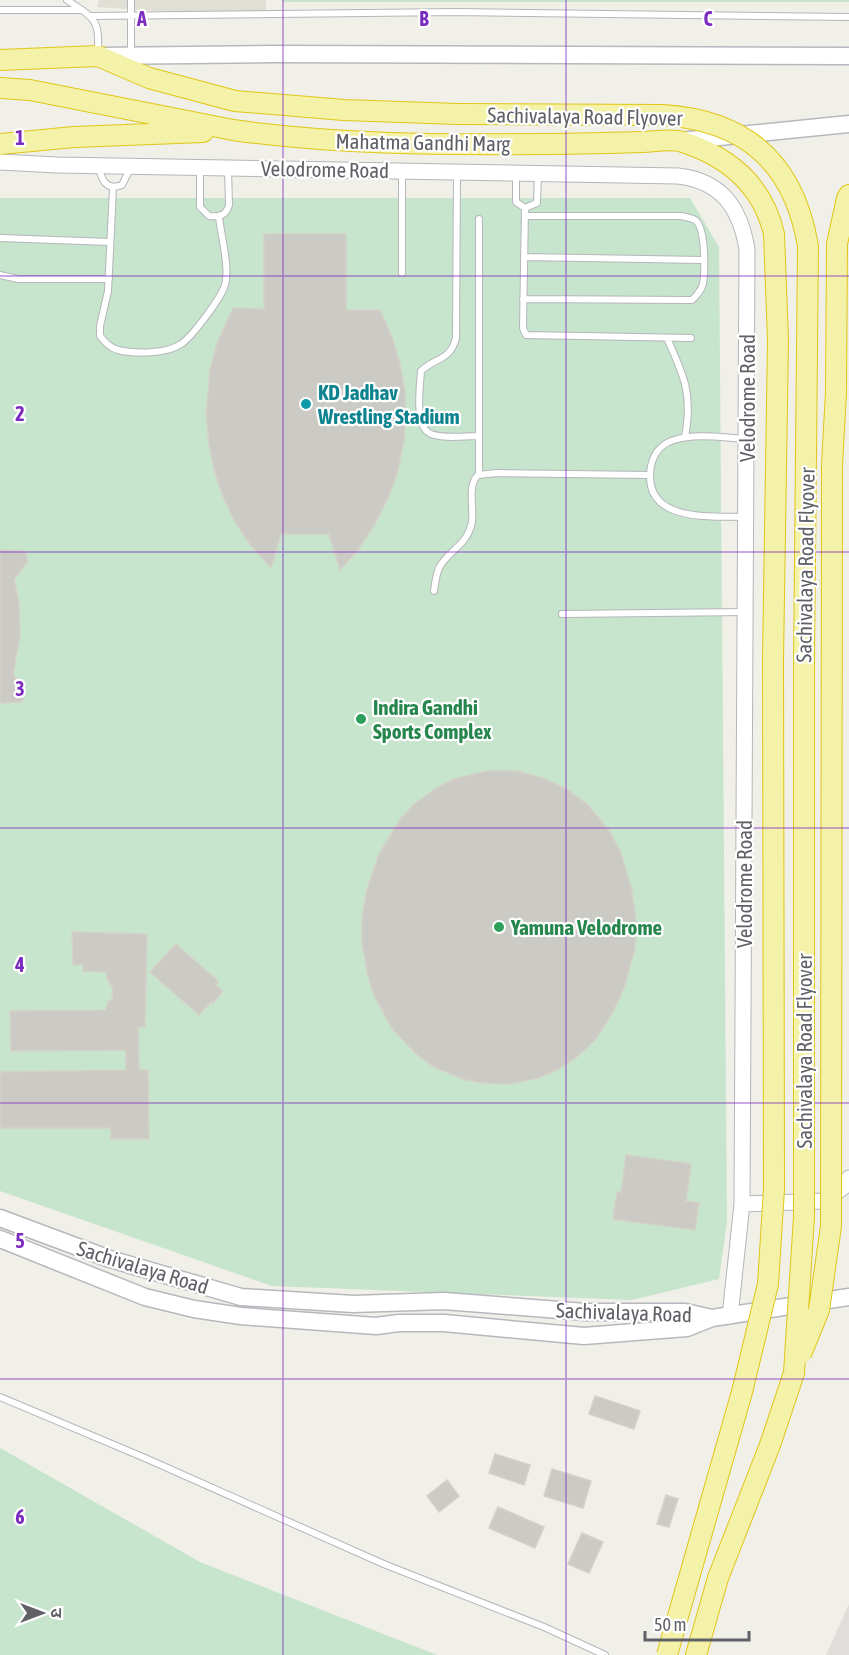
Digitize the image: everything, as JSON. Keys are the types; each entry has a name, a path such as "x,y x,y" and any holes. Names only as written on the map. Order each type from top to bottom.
{"highway":[{"path":"0,60 98,56"},
{"name":"Sachivalaya Road Flyover","path":"98,56 149,78 235,101 344,110 689,117 715,124 739,135 761,151 779,171 794,194 804,219 808,246 804,663 804,1217 794,1373 770,1445 718,1578 696,1655"},
{"name":"Mahatma Gandhi Marg","path":"0,88 30,90 233,130 327,140 536,144 680,141"},
{"path":"0,144 74,137 233,130"},
{"name":"Sachivalaya Road Flyover","path":"667,1655 742,1392 768,1284 774,1189 773,659 778,340 774,234 770,218 760,198 736,168 680,141"},
{"path":"794,1373 819,1310 831,1226 832,465 836,392 837,244 849,195"}],"main road":[{"path":"98,56 849,56"},
{"name":"Mahatma Gandhi Marg","path":"680,141 849,124"},
{"name":"Sachivalaya Road","path":"0,1218 110,1259 241,1297 353,1304 418,1301 585,1312 685,1312 712,1318"},
{"name":"Sachivalaya Road","path":"0,1239 145,1297 194,1309 241,1316 376,1326 418,1323 584,1336 687,1328 712,1318"},
{"path":"712,1318 849,1297"},
{"path":"418,1301 418,1323"}],"street":[{"name":"Velodrome Road","path":"0,162 693,178 719,191 730,202 741,223 747,249 742,1204 730,1316"},
{"path":"742,1204 825,1201 846,1185 849,1178"}],"lane":[{"path":"67,0 91,16 98,29 98,56"},
{"path":"131,0 131,55"},
{"path":"0,10 82,10"},
{"path":"91,16 456,12 849,17"},
{"path":"99,165 102,179 107,186 113,188 122,184 131,165"},
{"path":"200,167 200,207 209,216 219,217 227,211 229,205 228,167"},
{"path":"402,171 402,273"},
{"path":"457,172 456,338 450,354 421,371 420,410 422,426 429,433 440,436 479,436"},
{"path":"516,173 516,202 525,208"},
{"path":"525,208 537,203 538,173"},
{"path":"113,188 109,279 100,336 117,350 153,352 180,345 220,296 227,275 219,217"},
{"path":"525,208 523,328 526,335 691,338"},
{"path":"524,299 692,300 699,293 702,285 703,260 703,238 700,227 695,220 681,216 525,216"},
{"path":"434,591 440,567 465,540 470,530 472,482 479,474 479,219"},
{"path":"0,238 110,242"},
{"path":"524,257 703,260"},
{"path":"0,275 18,279 109,279"},
{"path":"667,338 684,378 689,397 685,437"},
{"path":"747,439 685,437 661,446 653,457 649,475 655,497 672,509 697,516 747,518"},
{"path":"479,474 649,475"},
{"path":"562,614 746,612"},
{"path":"0,1397 145,1458 386,1565 544,1627 604,1655"}],"shaded area":[{"path":"99,0 266,0 266,18 97,7"},
{"path":"849,1604 849,1655 826,1655"}],"green space":[{"path":"282,0 849,0 849,2 282,2"},
{"name":"Indira Gandhi Sports Complex","path":"0,198 690,198 719,247 727,1222 719,1279 632,1300 272,1286 0,1191"},
{"path":"0,1448 200,1562 437,1655 0,1655"}],"building":[{"name":"KD Jadhav Wrestling Stadium","path":"264,234 346,234 346,310 380,310 392,337 400,364 405,392 405,416 404,441 397,474 375,524 358,550 340,570 329,534 281,534 271,568 249,543 235,522 214,469 206,414 210,371 217,343 233,308 264,309"},
{"path":"0,550 25,551 28,561 14,580 19,602 20,636 13,674 25,691 22,702 0,703"},
{"name":"Yamuna Velodrome","path":"487,771 517,771 543,778 568,790 588,805 610,832 621,853 632,891 636,922 635,948 624,988 612,1014 595,1040 578,1056 557,1070 538,1078 510,1084 482,1083 463,1079 434,1067 415,1053 391,1027 373,993 362,943 362,918 367,889 379,854 399,821 413,805 435,789 454,779"},
{"path":"72,932 147,934 145,1027 138,1027 139,1070 148,1070 149,1139 111,1139 111,1128 0,1128 0,1072 126,1070 126,1050 11,1051 10,1011 106,1010 108,1002 112,1000 113,988 107,979 106,972 83,971 83,964 73,965"},
{"path":"176,944 218,981 216,986 223,991 199,1015 150,972"},
{"path":"626,1155 691,1164 686,1201 699,1203 695,1230 613,1219 617,1192 621,1193"},
{"path":"595,1396 640,1411 634,1429 589,1414"},
{"path":"495,1454 530,1465 524,1485 489,1473"},
{"path":"552,1469 591,1481 583,1508 544,1496"},
{"path":"447,1480 459,1496 439,1512 427,1496"},
{"path":"666,1495 678,1499 669,1527 657,1524"},
{"path":"498,1507 544,1527 535,1548 489,1528"},
{"path":"582,1533 603,1542 589,1573 568,1564"}],"place":[{"name":"KD Jadhav Wrestling Stadium","path":"306,404"},
{"name":"Indira Gandhi Sports Complex","path":"361,719"},
{"name":"Yamuna Velodrome","path":"499,927"}]}
